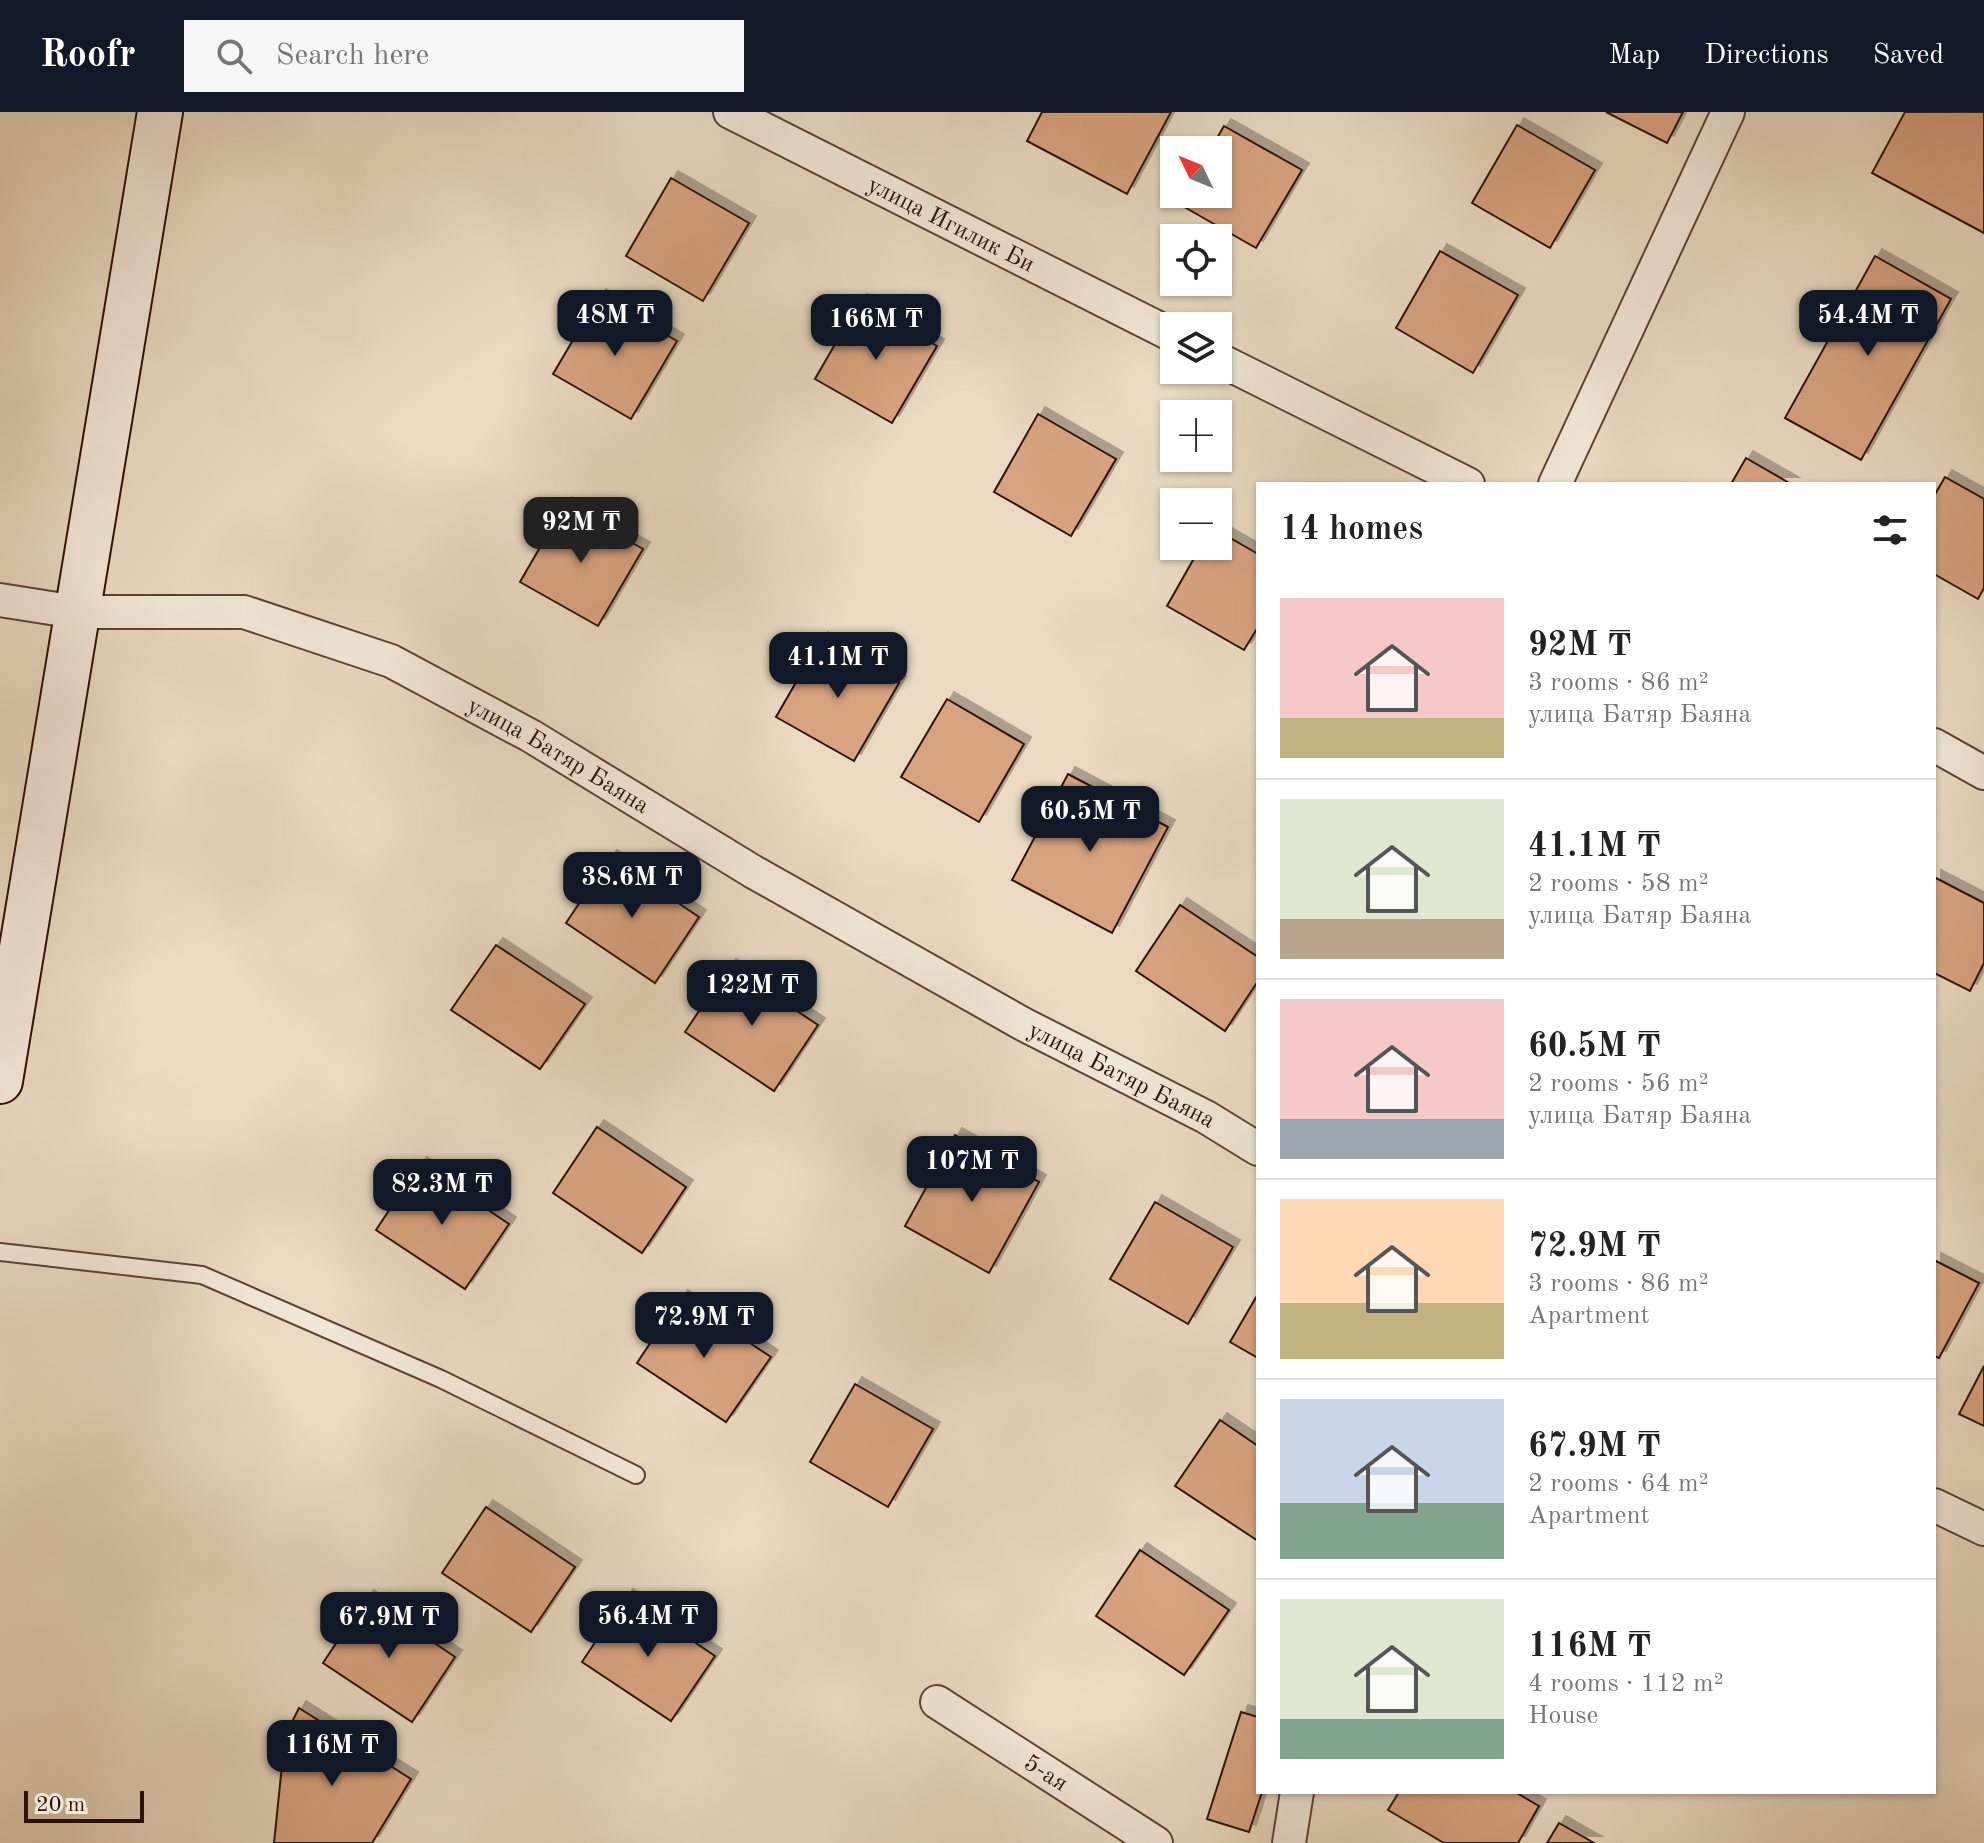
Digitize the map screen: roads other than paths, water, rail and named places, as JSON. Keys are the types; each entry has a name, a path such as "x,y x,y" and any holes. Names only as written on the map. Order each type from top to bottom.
{"main road":[{"path":"0,1081 160,112"}],"street":[{"name":"улица Игилик Би","path":"730,112 1160,329"},
{"path":"1556,482 1728,112"},
{"path":"1232,366 1464,482"},
{"name":"улица Батяр Баяна","path":"0,600 76,612 244,612 391,661 531,736 752,871 1009,1016 1206,1117 1256,1148"},
{"path":"1936,746 1984,773"},
{"path":"1936,1506 1984,1529"},
{"name":"5-ая","path":"937,1702 1156,1843"},
{"path":"1289,1843 1297,1794"}],"lane":[{"path":"0,1252 202,1275 441,1379 636,1475"}]}
